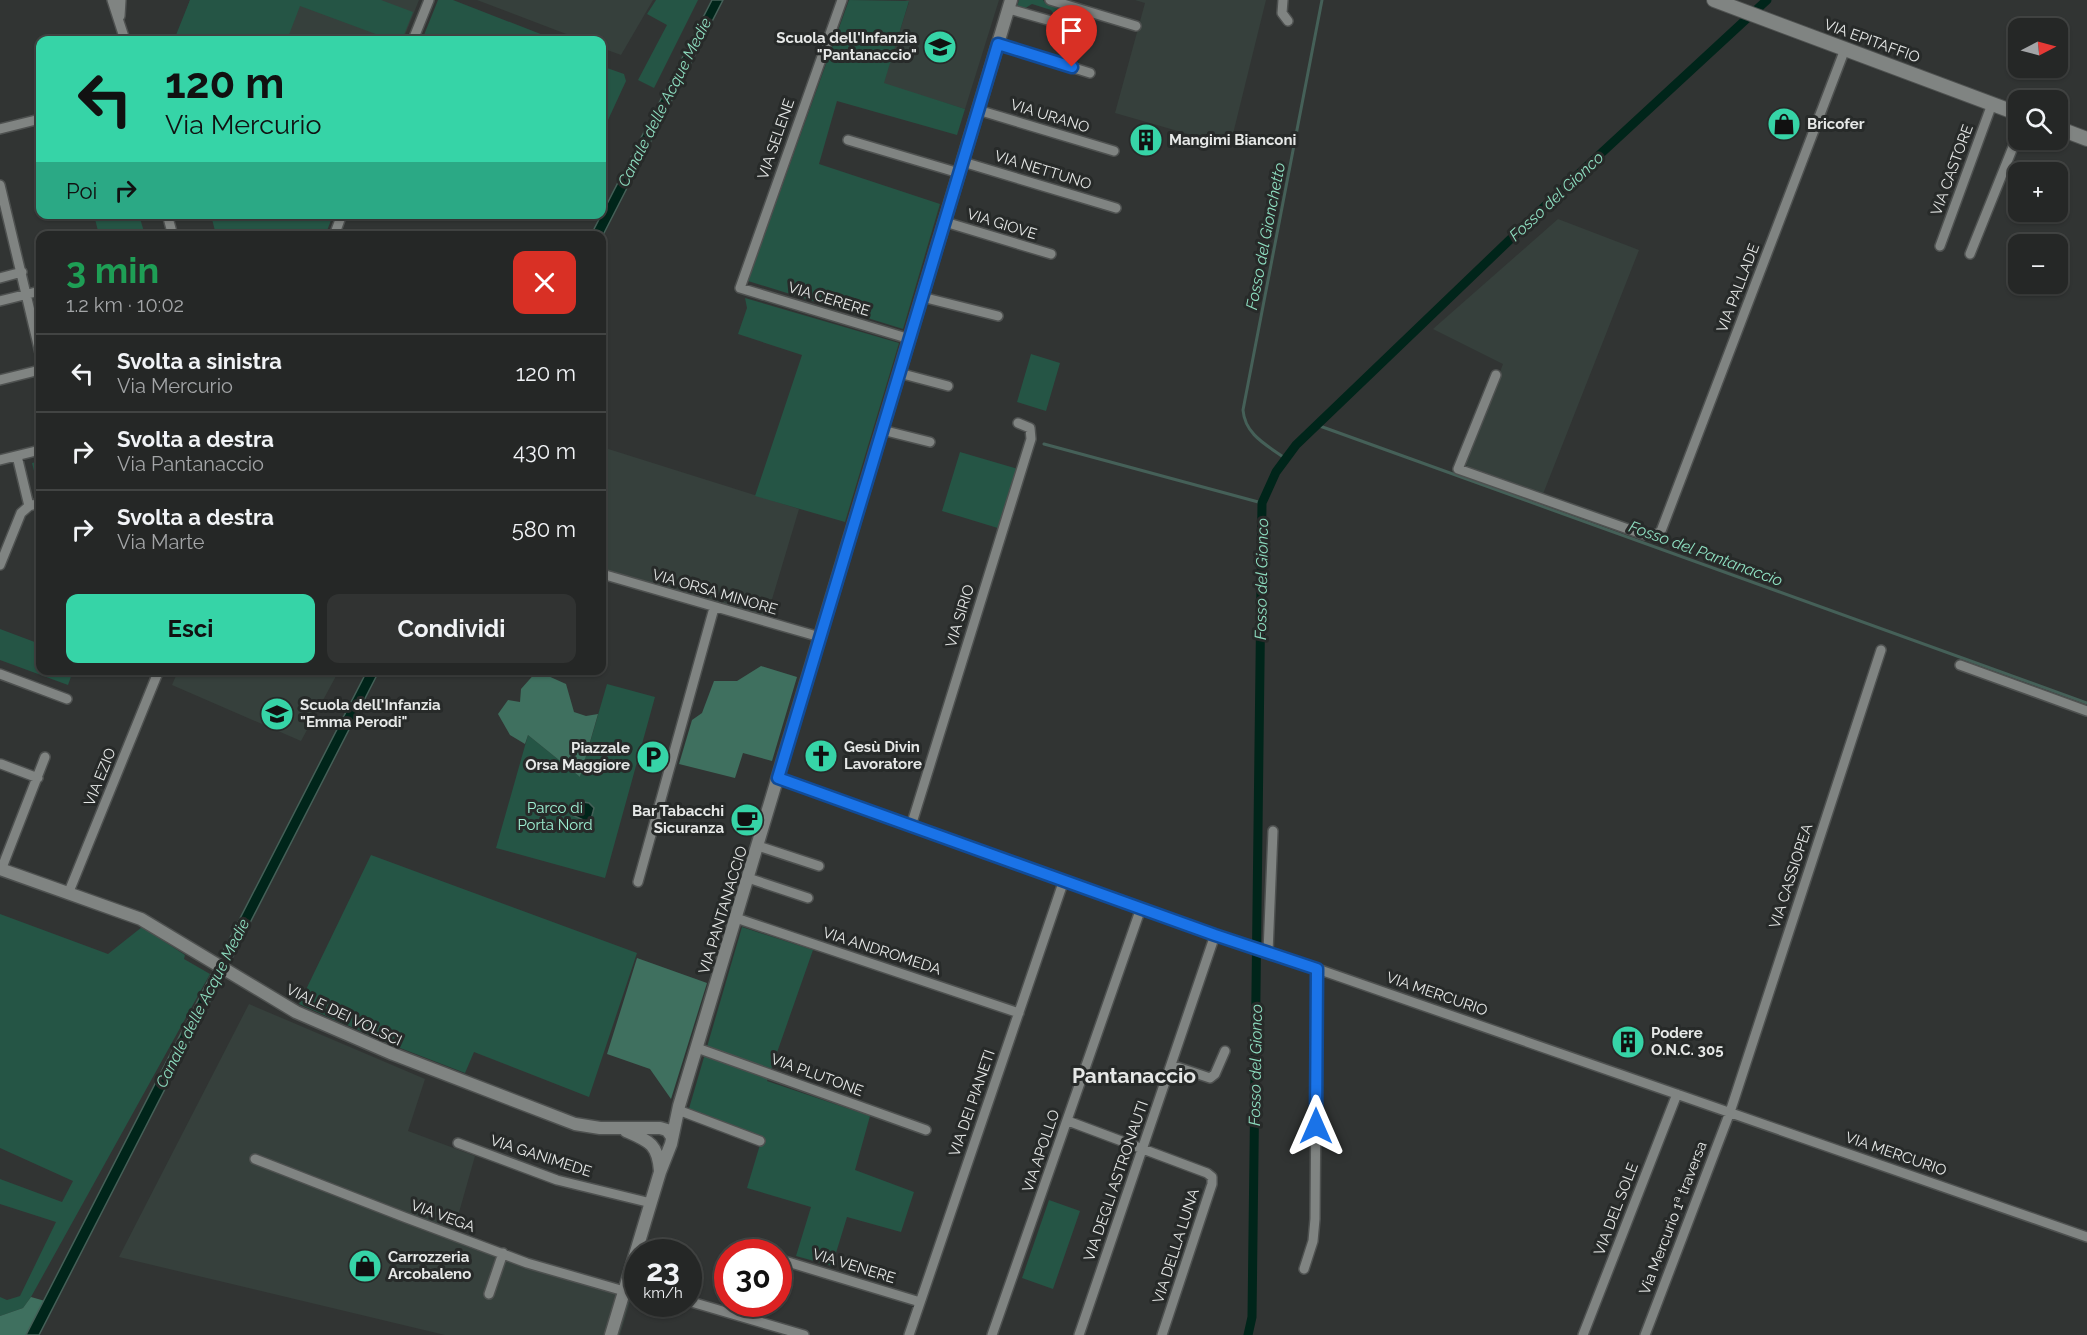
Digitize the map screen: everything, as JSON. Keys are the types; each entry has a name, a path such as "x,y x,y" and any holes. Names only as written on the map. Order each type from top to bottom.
{"main road":[{"name":"VIA EPITAFFIO","path":"1714,0 2008,110"},
{"path":"2068,132 2087,139"}],"street":[{"path":"112,0 124,36"},
{"path":"120,21 121,0"},
{"path":"415,36 429,0"},
{"name":"VIA SELENE","path":"740,288 842,0"},
{"path":"1283,0 1282,13 1288,21"},
{"path":"1049,19 1052,1 1136,26"},
{"path":"1010,4 1083,30"},
{"name":"VIA PANTANACCIO","path":"642,1239 660,1172 665,1135 678,1110 697,1048 1010,4"},
{"path":"998,44 1090,73"},
{"name":"VIA PALLADE","path":"1496,375 1458,469 1645,536 1656,535 1664,526 1845,49"},
{"name":"VIA CASTORE","path":"1940,246 1992,104"},
{"name":"VIA URANO","path":"978,110 1114,151"},
{"path":"0,129 36,119"},
{"path":"848,140 961,167"},
{"path":"1970,254 2012,150"},
{"name":"VIA NETTUNO","path":"961,167 1116,208"},
{"path":"0,185 36,335"},
{"name":"VIA GIOVE","path":"945,222 1051,254"},
{"path":"0,278 22,272"},
{"name":"VIA CERERE","path":"740,288 910,339"},
{"path":"0,301 36,292"},
{"path":"922,297 998,316"},
{"path":"0,380 36,371"},
{"path":"899,373 948,386"},
{"name":"VIA SIRIO","path":"911,826 1031,439 1030,428 1018,423"},
{"path":"882,430 930,442"},
{"path":"0,460 36,451"},
{"path":"17,456 29,506"},
{"path":"0,566 21,513 29,506 36,504"},
{"name":"VIA ORSA MINORE","path":"606,575 820,637"},
{"path":"638,882 714,608"},
{"name":"VIA CASSIOPEA","path":"1730,1112 1881,650"},
{"path":"1960,666 2087,711"},
{"path":"0,674 67,699"},
{"name":"VIA EZIO","path":"69,894 157,675"},
{"path":"1,869 45,757"},
{"path":"1,765 38,778"},
{"name":"VIA MERCURIO","path":"778,778 1215,935 2087,1237"},
{"path":"1265,951 1273,831"},
{"path":"758,846 819,866"},
{"name":"VIALE DEI VOLSCI","path":"1,869 141,919 296,1012 393,1054 567,1122 591,1127 621,1129 631,1127 665,1135"},
{"path":"748,878 808,898"},
{"name":"VIA DEI PIANETI","path":"909,1335 1064,880"},
{"name":"VIA APOLLO","path":"992,1335 1141,908"},
{"name":"VIA ANDROMEDA","path":"736,918 1019,1013"},
{"name":"VIA DEGLI ASTRONAUTI","path":"1079,1335 1215,935"},
{"path":"1304,1269 1313,1241 1316,1216 1317,969"},
{"name":"VIA PLUTONE","path":"697,1048 926,1130"},
{"path":"1171,1065 1210,1078 1216,1072 1225,1051"},
{"name":"VIA DEL SOLE","path":"1583,1335 1677,1094"},
{"path":"678,1110 760,1140"},
{"name":"Via Mercurio 1ª traversa","path":"1645,1335 1730,1112"},
{"name":"VIA DELLA LUNA","path":"1068,1121 1210,1175 1213,1182 1162,1335"},
{"name":"VIALE DEI VOLSCI","path":"621,1129 653,1145"},
{"path":"652,1132 665,1135 663,1150 653,1145 652,1132"},
{"name":"VIA GANIMEDE","path":"458,1143 557,1180 651,1203"},
{"name":"VIA PANTANACCIO","path":"653,1145 660,1172"},
{"name":"VIA VEGA","path":"255,1159 527,1263 624,1286"},
{"path":"489,1294 503,1253"},
{"name":"VIA VENERE","path":"792,1263 920,1302"},
{"name":"VIA PANTANACCIO","path":"611,1335 624,1302"},
{"path":"742,1317 804,1335"}],"shaded area":[{"path":"190,0 419,0 405,36 186,36 178,33"},
{"path":"477,0 653,0 621,55 606,49 606,36 572,36"},
{"name":"Scuola dell'Infanzia \"Pantanaccio\"","path":"905,0 999,0 965,109 883,84 909,2"},
{"path":"1135,0 1266,0 1230,146 1115,113 1145,3"},
{"path":"1558,219 1639,250 1543,494 1465,465 1503,364 1433,329"},
{"path":"606,448 799,509 767,616 606,571"},
{"path":"761,666 797,677 772,761 743,753 735,778 679,764 692,720 702,713 714,681 737,681"},
{"name":"Scuola dell'Infanzia \"Emma Perodi\"","path":"176,675 336,676 301,741 172,685"},
{"path":"533,675 546,675 566,684 574,712 586,716 598,714 580,777 528,735 525,744 510,735 498,714 508,700 520,702 521,689"},
{"path":"637,958 707,983 671,1099 650,1069 607,1054"},
{"path":"249,1004 425,1079 408,1131 475,1156 454,1230 528,1259 624,1286 625,1317 620,1335 445,1335 119,1257"},
{"path":"31,1297 45,1301 26,1335 0,1335 0,1316 23,1308"}],"green space":[{"path":"190,0 381,0 413,12 404,36 381,36 300,6 289,36 176,36"},
{"path":"438,0 453,0 546,36 424,36"},
{"path":"656,0 698,0 654,88 638,80 667,25 647,14"},
{"path":"849,0 909,1 884,83 965,109 957,135 837,101 819,164 940,204 903,329 748,281"},
{"path":"1019,0 1043,0 1045,3 1079,12 1087,18 1085,27 1056,18 1051,10 1032,4 1024,9 1017,7"},
{"path":"606,60 607,68 624,74 626,81 606,124"},
{"path":"95,219 140,219 144,231 98,231"},
{"path":"212,219 331,219 327,231 215,231"},
{"path":"745,298 899,343 845,522 755,496 802,355 738,334 747,308"},
{"path":"1031,354 1060,363 1046,411 1017,402"},
{"path":"960,452 1018,469 1001,529 942,511"},
{"path":"36,462 36,479 32,463"},
{"path":"0,629 36,642 36,673 0,660"},
{"path":"41,675 72,675 68,685"},
{"name":"Parco di Porta Nord","path":"607,684 655,697 605,878 496,848 528,735 580,777"},
{"path":"371,855 637,953 589,1097 474,1052 465,1073 395,1046 299,1004"},
{"path":"0,914 108,954 142,927 185,955 184,959 210,974 31,1297 23,1308 0,1316 0,1297 7,1300 20,1296 56,1222 0,1204 0,1179 62,1202 73,1181 0,1148"},
{"path":"742,927 813,950 767,1081 870,1116 855,1170 914,1192 901,1232 847,1217 832,1266 796,1256 811,1207 747,1188 762,1138 688,1112"},
{"path":"1049,1200 1080,1211 1053,1289 1022,1278"}],"water":[{"name":"Canale delle Acque Medie","path":"712,0 723,0 605,231 593,231 599,219 606,219 606,206"},
{"name":"Canale delle Acque Medie","path":"365,675 377,675 39,1335 26,1335"},
{"path":"583,802 589,803 594,808 590,823 572,815"}],"pier":[{"path":"218,953 233,962 224,980 209,972"}],"waterway":[{"name":"Fosso del Gionchetto","path":"1286,459 1252,433 1243,410 1322,0"},
{"name":"Fosso del Gionco","path":"1248,1335 1252,1317 1262,503 1276,472 1296,445 1570,182 1767,0"},
{"name":"Fosso del Pantanaccio","path":"1317,425 2087,703"},
{"path":"1044,444 1262,503"}],"place":[{"name":"Scuola dell'Infanzia \"Pantanaccio\"","path":"940,47"},
{"name":"Bricofer","path":"1784,124"},
{"name":"Mangimi Bianconi","path":"1146,140"},
{"name":"Scuola dell'Infanzia \"Emma Perodi\"","path":"277,714"},
{"name":"Gesù Divin Lavoratore","path":"821,756"},
{"name":"Piazzale Orsa Maggiore","path":"653,757"},
{"name":"Bar Tabacchi Sicuranza","path":"747,820"},
{"name":"Podere O.N.C. 305","path":"1628,1042"},
{"name":"Carrozzeria Arcobaleno","path":"365,1266"}],"district":[{"name":"Pantanaccio","path":"1134,1076"}],"route":[{"path":"1072,67 998,44 778,778 1215,935 1317,969 1316,1126"}]}
